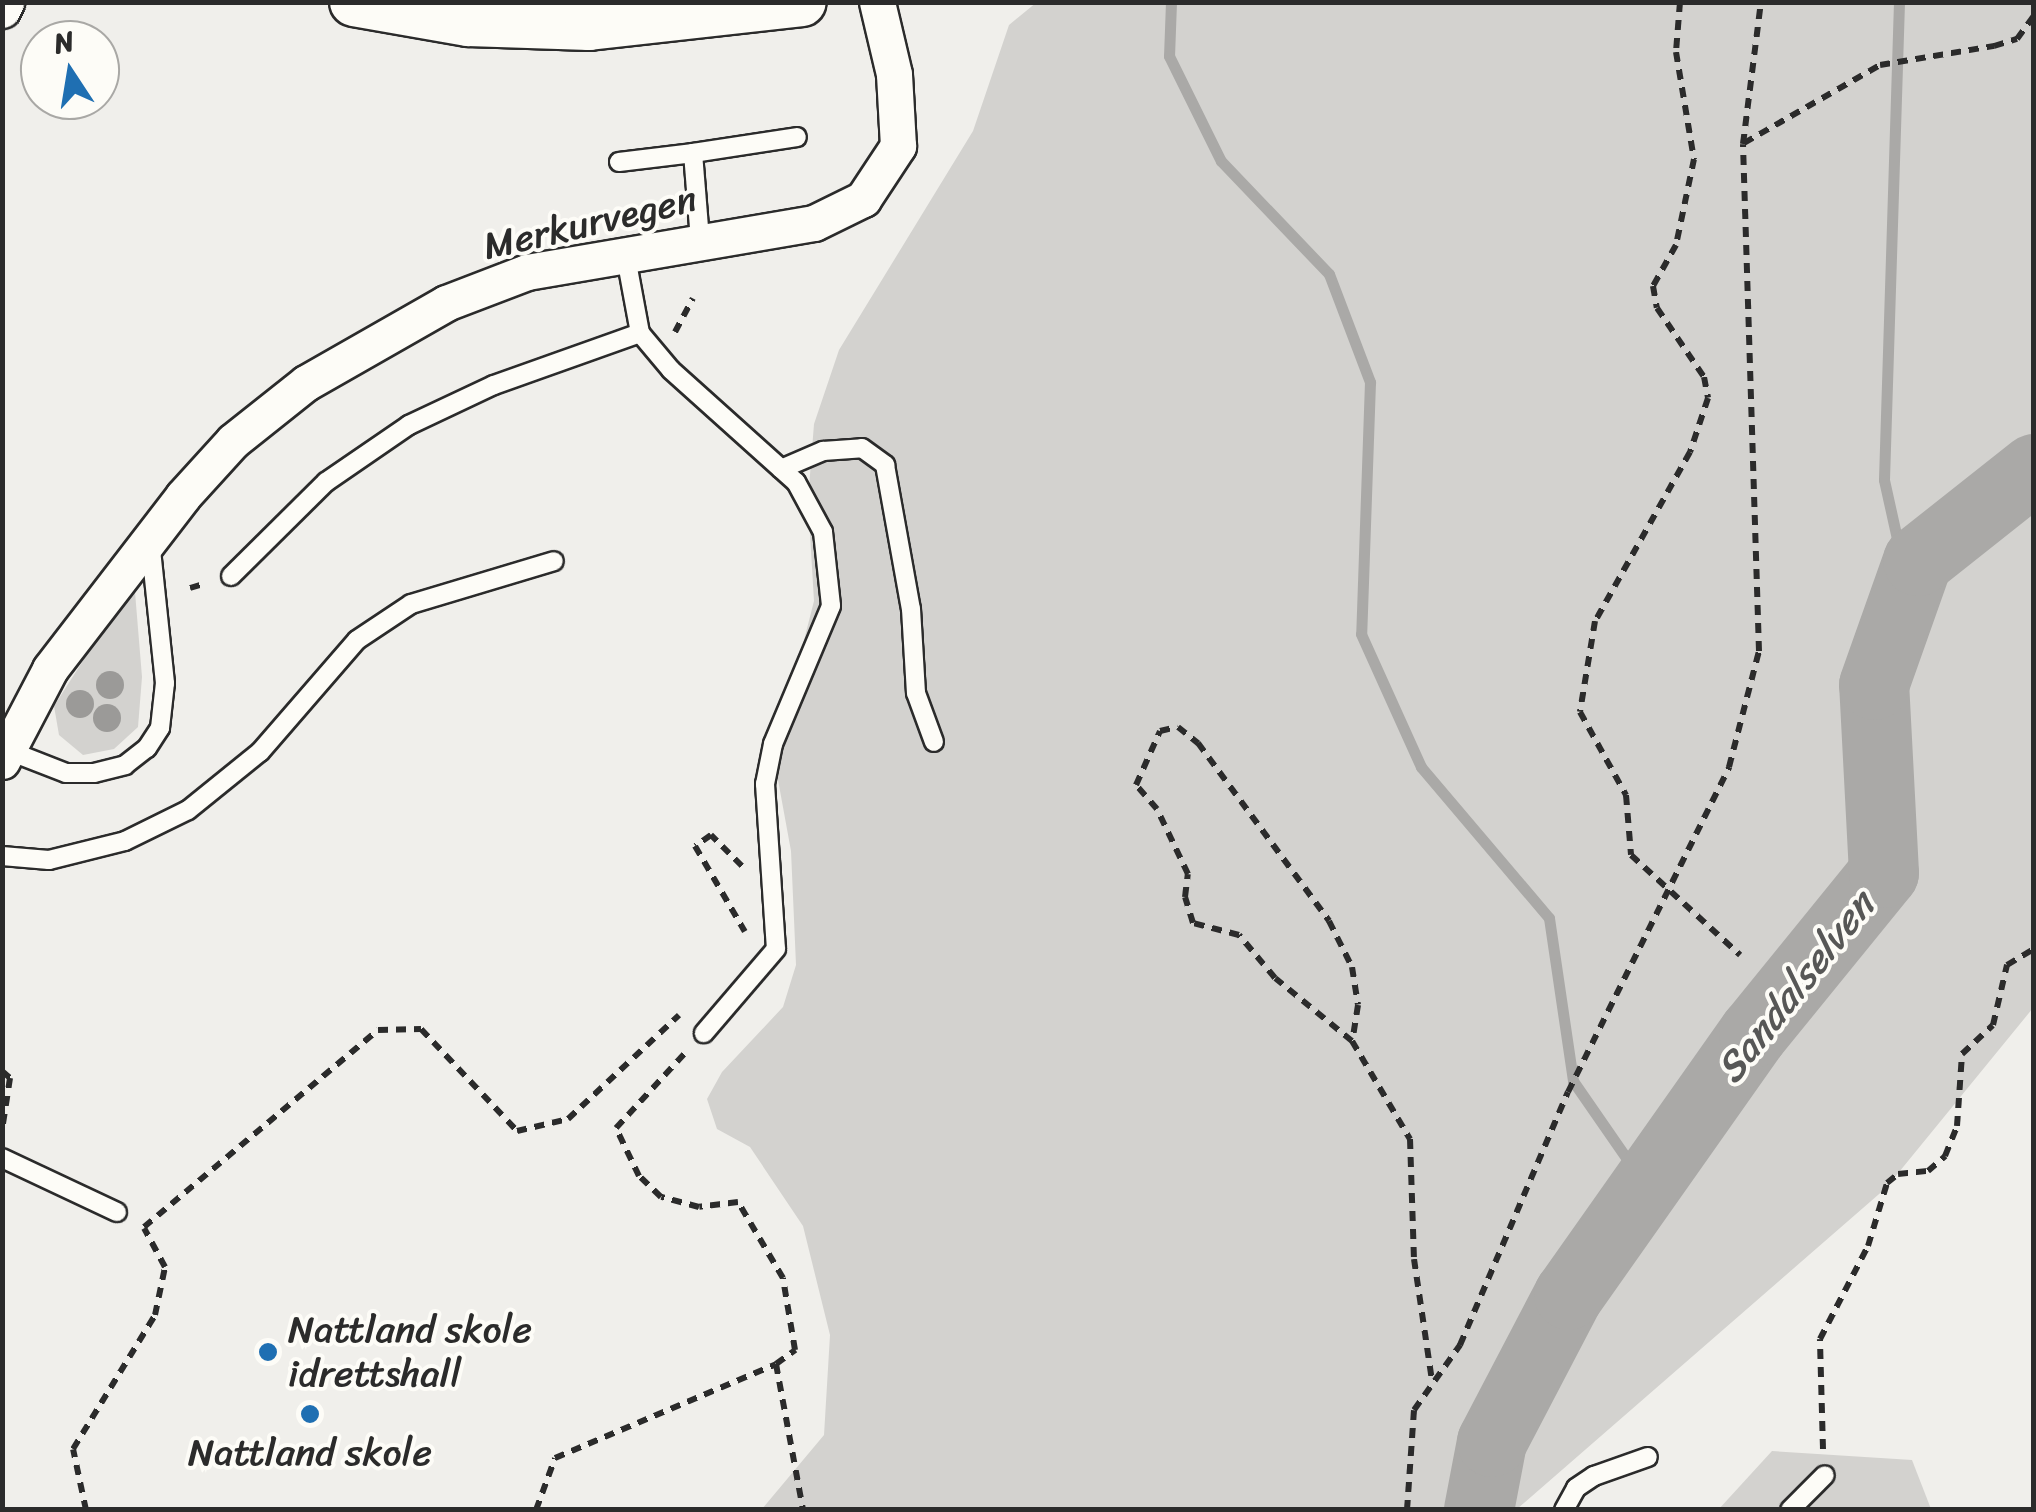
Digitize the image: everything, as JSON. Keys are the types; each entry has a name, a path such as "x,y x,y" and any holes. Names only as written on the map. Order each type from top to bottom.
{"main road":[{"path":"354,2 468,22 674,21 802,2"}],"street":[{"path":"2,10 6,2"},
{"name":"Merkurvegen","path":"5,755 50,669 150,541 233,441 306,382 384,335 528,272 625,252 814,223 863,200 883,176 898,146 899,120 876,2"}],"lane":[{"path":"468,22 560,2"},
{"path":"619,162 796,137"},
{"path":"693,153 700,240"},
{"path":"625,252 640,333 671,370 796,482 822,532 832,606 772,744 765,784 776,950 704,1033"},
{"path":"231,576 326,482 410,425 494,385 640,333"},
{"path":"781,468 823,451 862,448 886,465 911,609 916,693 934,742"},
{"name":"Merkurvegen","path":"5,755 66,773 94,774 125,765 154,738 165,683 150,541"},
{"path":"2,856 68,855 125,841 188,810 260,752 370,631 412,604 554,561"},
{"path":"2,1158 118,1212"},
{"path":"1564,1510 1576,1488 1594,1476 1648,1457"},
{"path":"1790,1510 1825,1475"}],"path":[{"path":"1680,2 1676,52 1694,160 1676,245 1653,286 1657,308 1704,377 1708,398 1690,452 1595,621 1580,684 1580,712 1626,796 1631,855 1740,956"},
{"path":"1407,1510 1414,1410 1460,1344 1568,1092 1729,767 1758,651 1743,144 1761,2"},
{"path":"1743,144 1880,65 1994,46 2017,38 2034,16"},
{"path":"1352,1041 1358,1005 1352,967 1328,921 1198,743 1178,727 1160,731 1136,785 1157,810 1188,874 1184,897 1193,923 1239,935 1275,978 1352,1041 1410,1140 1414,1259 1432,1382"},
{"path":"749,856 742,866 711,835 696,846 750,940"},
{"path":"1825,1475 1820,1338 1868,1246 1887,1183 1898,1174 1928,1170 1944,1156 1957,1126 1962,1054 1993,1025 2007,966 2034,949"},
{"path":"144,1228 378,1030 422,1029 517,1131 568,1119 691,1004"},
{"path":"536,1510 555,1458 776,1364 795,1350 791,1303 771,1251 738,1202 700,1208 661,1197 639,1176 616,1128 704,1033"},
{"path":"2,1071 10,1078 2,1130"},
{"path":"86,1510 73,1449 155,1315 165,1267 144,1228 118,1212"},
{"path":"776,1364 803,1510"}],"shaded area":[{"path":"1037,2 2033,3 2033,1008 1886,1188 1517,1509 762,1509 824,1435 830,1335 803,1226 750,1147 717,1129 707,1099 722,1072 783,1007 796,965 791,851 774,758 814,601 808,500 814,424 839,350 973,131 1009,25"},
{"path":"129,589 135,592 142,677 138,727 114,749 83,755 59,735 54,706"},
{"path":"1772,1451 1912,1460 1931,1509 1718,1510"}],"waterway":[{"path":"1171,2 1169,56 1221,161 1329,274 1370,382 1361,634 1421,767 1549,918 1573,1081 1647,1188"},
{"path":"1899,2 1884,480 1909,593"},
{"name":"Sandalselven","path":"1479,1510 1492,1442 1569,1295 1754,1033 1884,873 1874,685 1918,561 2034,469"}],"place":[{"name":"Nattland skole idrettshall","path":"268,1352"},
{"name":"Nattland skole","path":"310,1414"}]}
